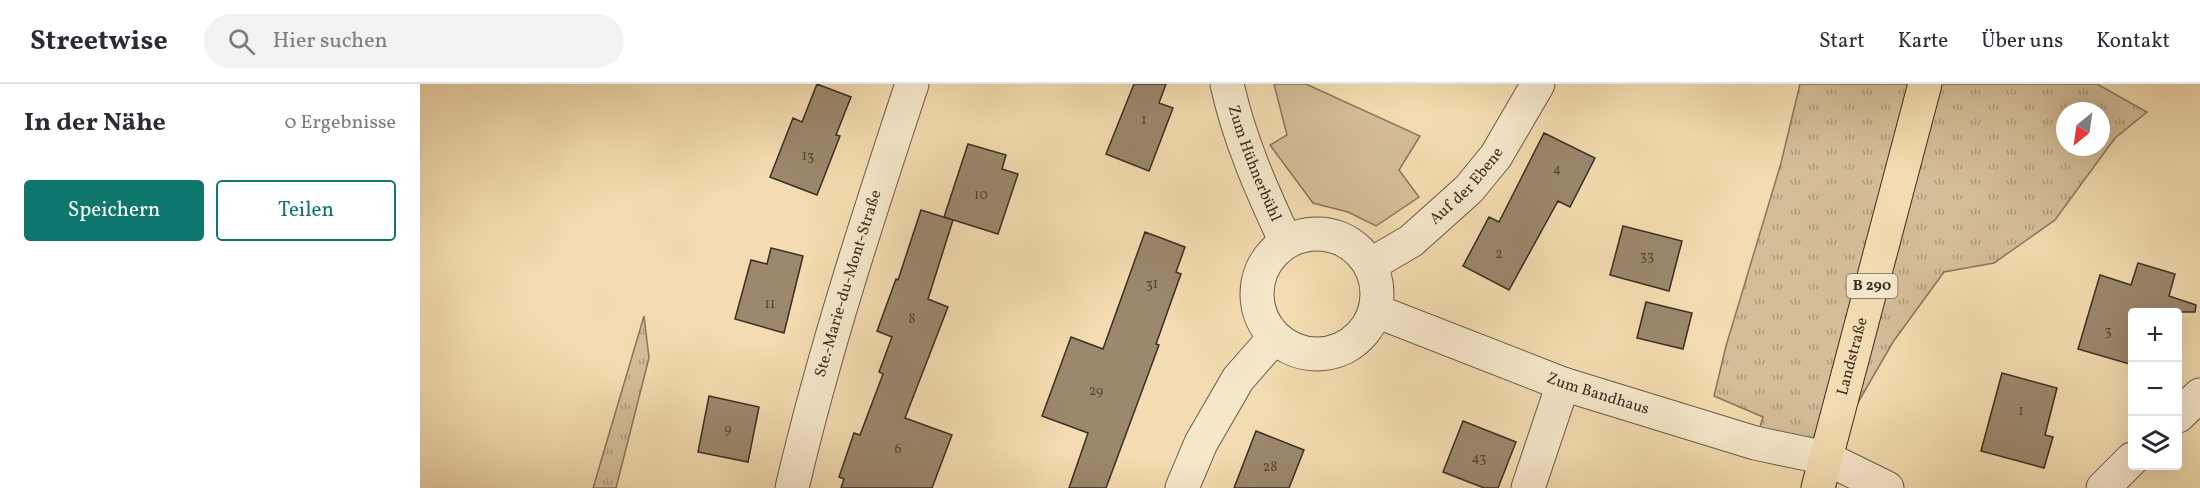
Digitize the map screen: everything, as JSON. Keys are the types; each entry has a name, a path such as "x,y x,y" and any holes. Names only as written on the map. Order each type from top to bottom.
{"main road":[{"name":"Landstraße","path":"1822,473 1925,84"}],"street":[{"name":"Ste.-Marie-du-Mont-Straße","path":"792,488 808,417 877,188 912,84"},
{"name":"Zum Hühnerbühl","path":"1227,84 1231,105 1258,182 1286,242"},
{"name":"Auf der Ebene","path":"1370,265 1412,241 1469,189 1496,156 1539,84"},
{"path":"1317,233 1333,236 1348,242 1370,265 1376,280 1378,296 1376,311 1366,330 1352,345 1333,353 1312,355 1292,350 1274,338 1263,323 1257,305 1257,287 1261,269 1272,253 1286,242 1317,233"},
{"name":"Zum Bandhaus","path":"1376,311 1563,384 1755,443 1822,473 1887,488"},
{"path":"1182,488 1201,443 1238,379 1274,338"},
{"path":"1528,488 1563,384"},
{"path":"2182,412 2200,395"},
{"path":"2103,488 2128,464"}],"green space":[{"path":"1274,84 1306,84 1420,136 1399,170 1419,197 1376,226 1348,212 1313,203 1270,145 1287,135"},
{"path":"1800,84 2097,84 2147,112 2110,145 2110,102 2056,102 2056,156 2102,156 2055,220 1994,263 1944,272 1893,342 1826,458 1755,443 1763,417 1714,396 1726,346 1781,163"},
{"path":"644,316 649,358 616,488 593,488"}],"building":[{"path":"817,84 851,97 836,135 840,136 817,195 770,177 793,118 802,122"},
{"path":"1134,84 1166,84 1159,103 1173,108 1149,171 1106,154"},
{"path":"1544,133 1595,158 1570,207 1558,201 1509,290 1463,266 1489,217 1499,222"},
{"path":"968,144 1006,155 1002,169 1018,174 998,234 944,217"},
{"path":"921,210 953,220 928,299 948,307 905,418 952,435 932,488 841,488 844,479 839,477 854,433 860,435 883,374 879,372 892,337 877,331 896,279 898,280"},
{"path":"1623,226 1682,241 1669,291 1610,275"},
{"path":"1145,232 1185,247 1176,272 1181,274 1156,344 1159,345 1106,488 1069,488 1088,433 1042,416 1071,337 1103,349"},
{"path":"771,248 803,256 784,333 735,319 751,260 767,264"},
{"path":"2138,263 2175,274 2169,296 2196,305 2195,312 2182,312 2182,308 2128,308 2128,364 2078,349 2100,275 2131,285"},
{"path":"1646,302 1692,313 1683,349 1637,338"},
{"path":"2002,373 2057,388 2045,435 2053,437 2044,468 1981,451"},
{"path":"709,396 759,407 748,462 698,452"},
{"path":"1463,421 1516,442 1498,488 1484,488 1443,472"},
{"path":"1256,431 1304,450 1289,488 1234,488"}]}
